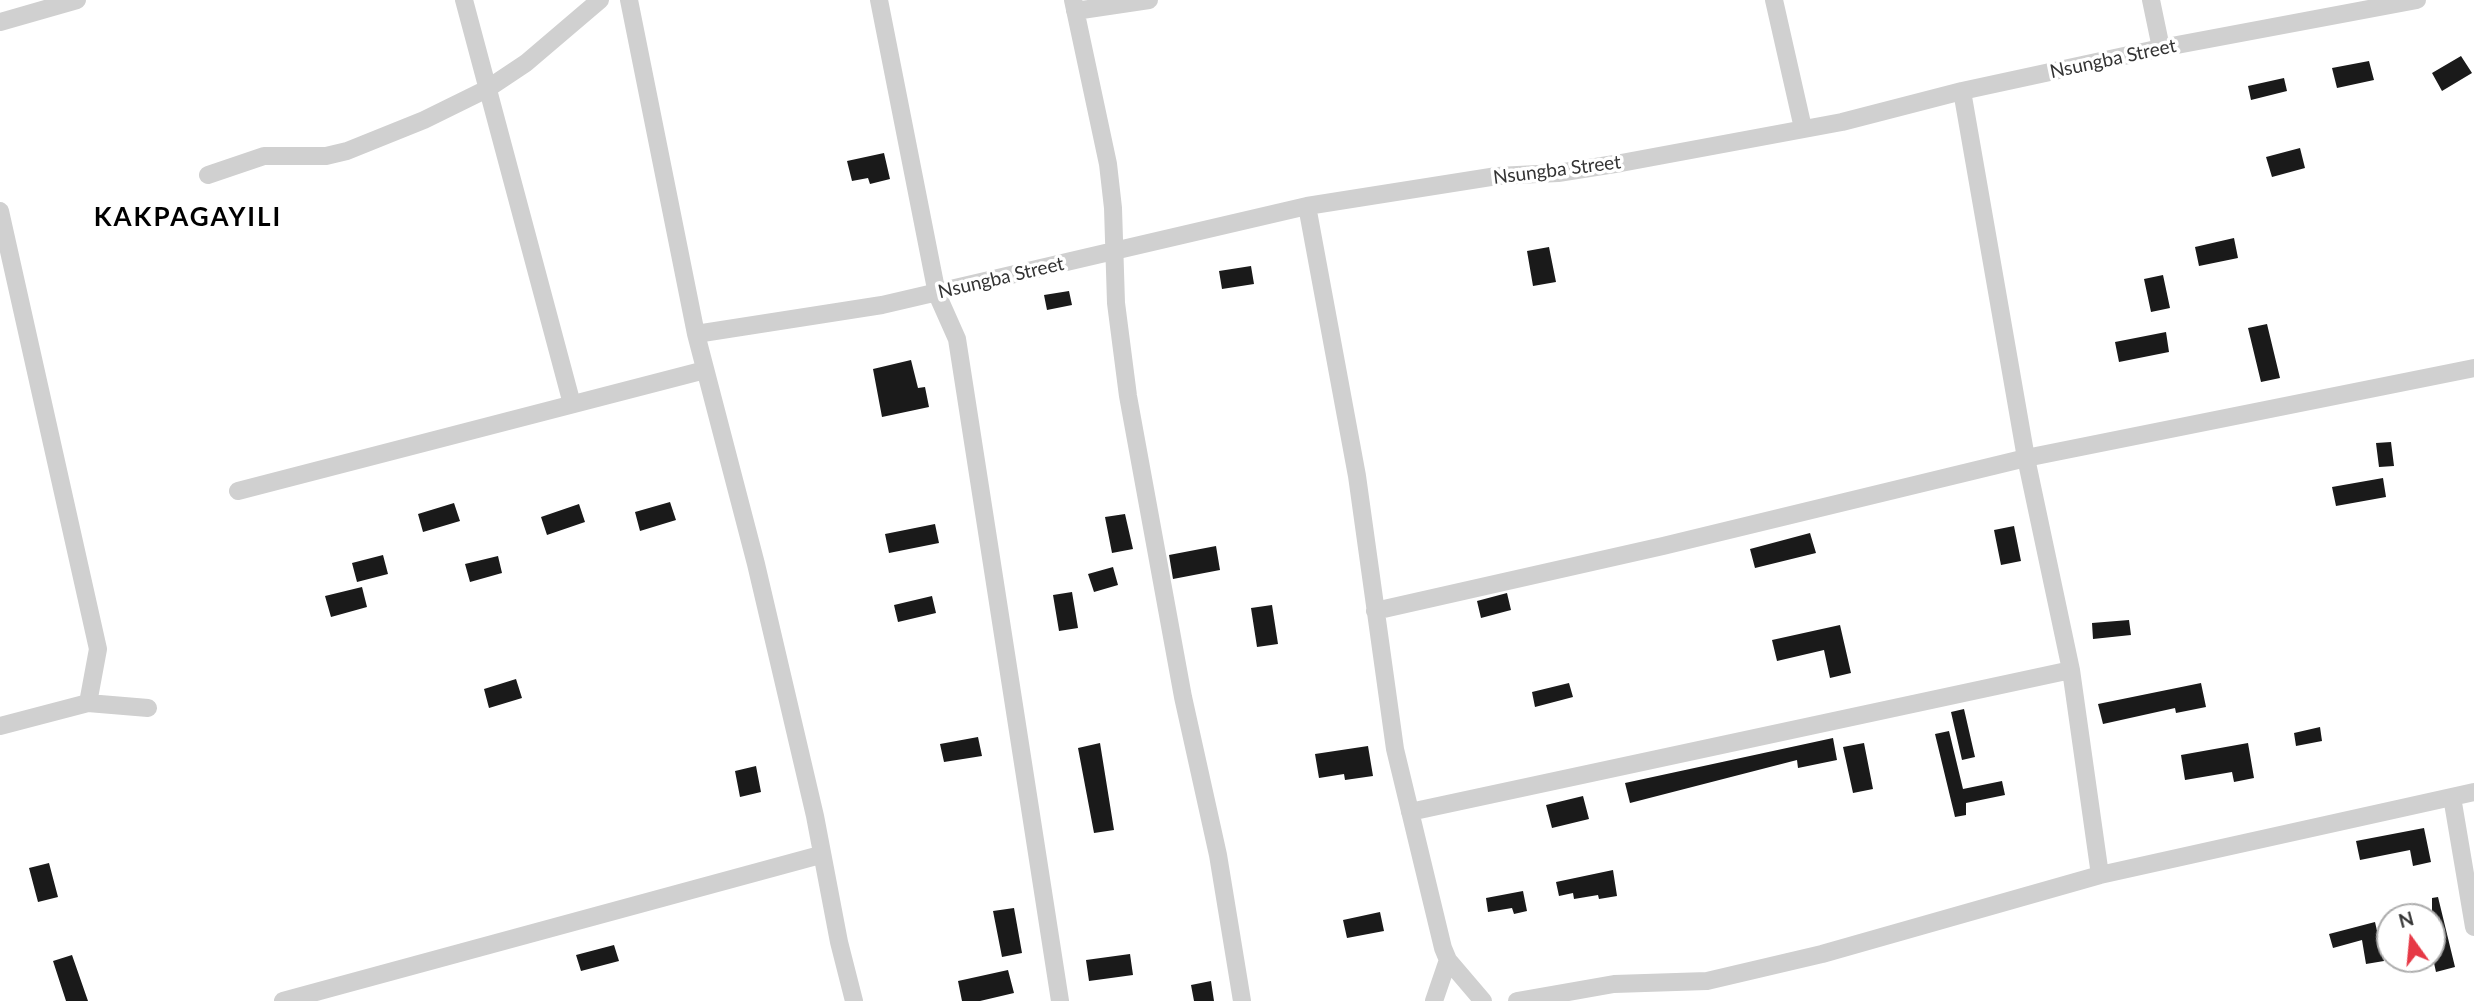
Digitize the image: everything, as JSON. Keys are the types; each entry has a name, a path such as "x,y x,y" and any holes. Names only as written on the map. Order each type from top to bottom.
{"street":[{"path":"0,22 77,0"},
{"path":"464,0 572,404"},
{"path":"208,175 264,156 326,156 347,151 424,120 487,89 526,63 600,0"},
{"path":"629,0 696,334 756,564 815,816 820,855 854,1001"},
{"path":"879,0 937,294 957,339 1060,1001"},
{"path":"1149,0 1074,5 1108,164 1116,303 1128,396 1183,697 1218,856 1242,1001"},
{"path":"1773,0 1803,128"},
{"path":"2151,0 2161,48"},
{"name":"Nsungba Street","path":"696,334 937,294 1307,206 1497,176 1558,173 1621,163 1803,128 2161,48 2417,0"},
{"path":"1962,92 2026,458 2071,670 2100,875"},
{"path":"1307,206 1357,476 1395,750 1448,960 1483,1001"},
{"path":"0,211 5,250 98,649 88,703"},
{"path":"1375,611 1663,547 2026,458 2474,368"},
{"path":"238,491 705,370"},
{"path":"1410,812 2071,670"},
{"path":"0,726 88,703 148,708"},
{"path":"1517,1001 1614,984 1707,981 1822,954 2100,875 2474,792"},
{"path":"2452,797 2474,927"},
{"path":"283,1001 820,855"},
{"path":"1434,1001 1448,960"}],"building":[{"path":"2461,56 2472,73 2442,91 2432,73"},
{"path":"2369,61 2374,80 2337,88 2332,68"},
{"path":"2284,78 2287,91 2251,100 2248,86"},
{"path":"2300,148 2305,168 2272,177 2266,157"},
{"path":"884,153 890,179 870,184 868,178 852,181 847,161"},
{"path":"2234,238 2238,258 2199,266 2195,247"},
{"path":"1549,247 1556,282 1533,286 1527,251"},
{"path":"1251,266 1254,284 1222,289 1219,271"},
{"path":"2163,275 2170,308 2151,312 2144,279"},
{"path":"1069,291 1072,305 1047,310 1044,295"},
{"path":"2267,324 2280,378 2261,382 2248,328"},
{"path":"2166,332 2169,352 2119,362 2115,342"},
{"path":"911,360 918,388 925,387 929,407 882,417 873,369"},
{"path":"2391,442 2394,466 2379,467 2376,443"},
{"path":"2383,478 2386,497 2336,506 2332,487"},
{"path":"670,502 676,520 640,531 635,512"},
{"path":"454,503 460,521 423,532 418,514"},
{"path":"579,504 585,522 547,535 541,517"},
{"path":"1125,514 1133,549 1112,553 1105,517"},
{"path":"935,524 939,543 889,553 885,534"},
{"path":"2014,526 2021,561 2001,565 1994,530"},
{"path":"1810,533 1816,553 1755,568 1750,549"},
{"path":"1216,546 1220,570 1173,579 1169,555"},
{"path":"383,555 388,574 357,582 352,563"},
{"path":"498,556 502,573 470,582 465,564"},
{"path":"1113,567 1118,585 1094,592 1088,574"},
{"path":"362,587 367,607 331,617 325,596"},
{"path":"1072,592 1078,628 1059,631 1053,595"},
{"path":"1507,593 1511,610 1481,618 1477,601"},
{"path":"932,596 936,613 898,622 894,605"},
{"path":"1272,605 1278,644 1257,647 1251,608"},
{"path":"2129,620 2131,635 2093,639 2092,623"},
{"path":"1840,625 1851,673 1830,678 1824,650 1777,661 1772,640"},
{"path":"516,679 522,698 489,708 484,689"},
{"path":"1569,683 1573,697 1535,707 1532,692"},
{"path":"2201,683 2206,707 2176,713 2175,708 2103,724 2098,704"},
{"path":"1964,709 1975,757 1962,760 1951,712"},
{"path":"2320,727 2322,741 2296,746 2294,733"},
{"path":"1949,731 1963,789 2002,781 2005,795 1966,803 1966,815 1955,817 1935,734"},
{"path":"978,737 982,756 944,762 940,744"},
{"path":"1833,738 1837,760 1798,768 1797,760 1630,803 1625,783"},
{"path":"1100,743 1114,830 1094,833 1078,748"},
{"path":"1864,743 1873,789 1853,793 1843,747"},
{"path":"2248,743 2254,778 2234,782 2232,772 2185,780 2181,755"},
{"path":"1368,746 1373,776 1345,780 1344,774 1319,778 1315,754"},
{"path":"756,766 761,792 740,797 735,771"},
{"path":"1583,796 1589,819 1552,828 1546,805"},
{"path":"2424,828 2431,862 2413,866 2410,850 2360,860 2356,841"},
{"path":"49,863 58,897 38,902 29,868"},
{"path":"1613,870 1617,896 1599,899 1598,895 1574,899 1573,893 1559,896 1556,882"},
{"path":"1523,891 1527,911 1514,914 1512,908 1488,912 1486,898"},
{"path":"2438,897 2439,903 2432,903 2432,898"},
{"path":"1014,908 1022,953 1002,957 993,911"},
{"path":"1380,912 1384,931 1347,938 1343,920"},
{"path":"2375,922 2376,962 2366,964 2362,940 2333,948 2329,934"},
{"path":"2446,930 2455,967 2446,969"},
{"path":"614,945 619,961 581,971 576,955"},
{"path":"1130,954 1133,975 1089,981 1086,960"},
{"path":"72,955 88,1001 66,1001 53,961"},
{"path":"1008,970 1014,993 980,1001 962,1001 958,981"},
{"path":"1211,981 1214,1001 1194,1001 1191,985"}],"district":[{"name":"KAKPAGAYILI","path":"188,218"}]}
